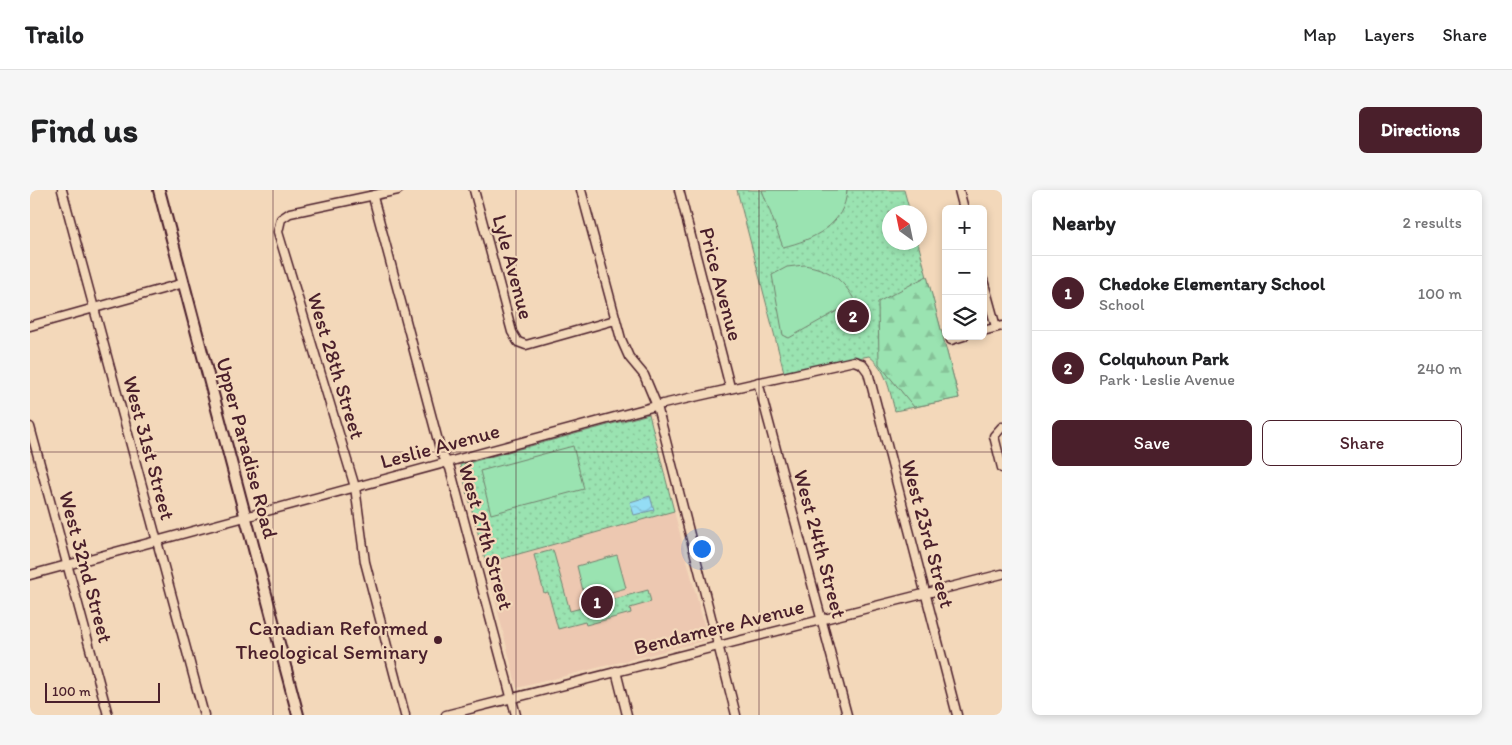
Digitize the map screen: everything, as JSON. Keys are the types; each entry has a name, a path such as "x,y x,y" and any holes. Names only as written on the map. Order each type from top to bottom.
{"street":[{"name":"West 31st Street","path":"62,190 204,715"},
{"name":"Upper Paradise Road","path":"159,190 298,715"},
{"path":"372,197 398,190"},
{"name":"Lyle Avenue","path":"474,190 512,332 518,342 526,345 615,320"},
{"path":"581,190 621,340 629,356 644,375 656,406 736,715"},
{"name":"Price Avenue","path":"679,190 730,387"},
{"path":"959,190 963,205"},
{"name":"West 28th Street","path":"372,197 290,213 281,219 278,232 355,487 365,562 405,715"},
{"name":"West 27th Street","path":"372,197 441,452 447,463 516,715"},
{"path":"30,326 184,283"},
{"path":"987,292 999,327"},
{"name":"Leslie Avenue","path":"30,575 730,387 854,361 862,364"},
{"name":"West 23rd Street","path":"862,364 868,372 957,715"},
{"name":"West 24th Street","path":"758,382 846,715"},
{"name":"West 32nd Street","path":"30,427 108,715"},
{"path":"1002,427 994,436 1002,468"},
{"name":"Bendamere Avenue","path":"446,715 1002,574"},
{"path":"616,671 627,715"}],"shaded area":[{"path":"674,511 708,640 517,688 486,563"}],"green space":[{"path":"737,190 904,190 908,205 882,205 882,250 920,250 942,340 944,340 959,398 895,411 884,374 869,356 784,372"},
{"path":"762,190 847,190 845,202 834,222 816,235 783,247"},
{"path":"804,265 821,269 834,276 855,301 789,338 783,335 772,275 787,267"},
{"path":"927,276 942,333 942,340 944,340 959,398 914,407 879,364 878,302"},
{"path":"649,414 674,511 486,563 460,465"},
{"path":"573,446 584,489 491,514 480,471"},
{"path":"553,550 570,611 648,590 651,602 630,608 631,613 586,625 585,622 558,629 548,592 544,593 534,555"},
{"path":"617,555 626,588 585,599 577,566"}],"water":[{"path":"650,496 654,510 634,515 630,502"}],"place":[{"name":"Colquhoun Park","path":"853,316"},
{"name":"Chedoke Elementary School","path":"597,602"},
{"name":"Canadian Reformed Theological Seminary","path":"438,640"}]}
